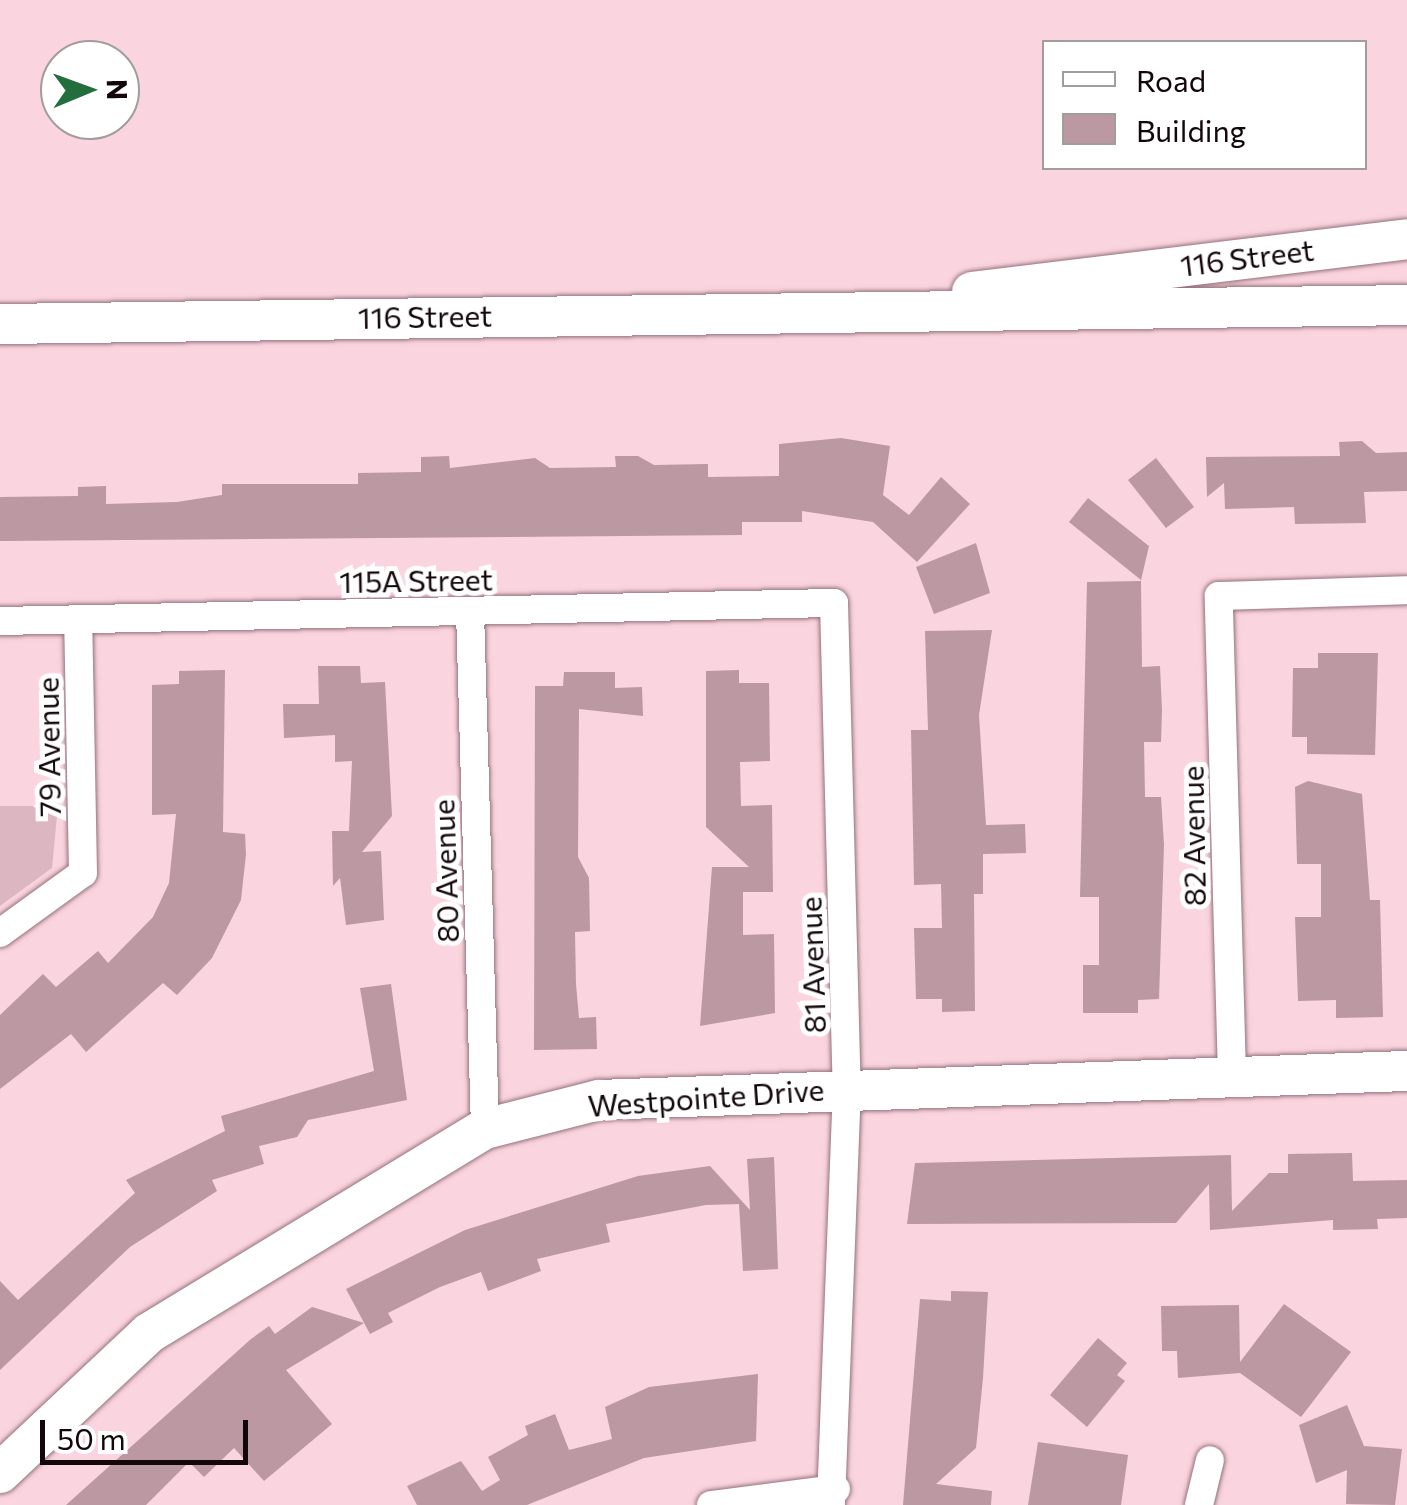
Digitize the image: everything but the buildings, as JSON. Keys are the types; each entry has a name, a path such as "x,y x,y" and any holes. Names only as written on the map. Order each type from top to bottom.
{"main road":[{"name":"116 Street","path":"849,307 1407,239"},
{"name":"116 Street","path":"0,324 849,307 1407,305"},
{"name":"Westpointe Drive","path":"0,1473 149,1333 484,1129 599,1100 848,1086 1407,1071"}],"street":[{"name":"82 Avenue","path":"1232,1076 1219,596 1407,590"},
{"name":"115A Street","path":"0,620 834,602"},
{"name":"81 Avenue","path":"834,602 848,1086 834,1497"},
{"name":"80 Avenue","path":"470,611 484,1129"},
{"name":"79 Avenue","path":"0,933 83,873 78,620"},
{"path":"1199,1505 1210,1460"},
{"path":"710,1505 834,1497"}],"shaded area":[{"path":"0,806 58,806 52,868 0,906"}]}
